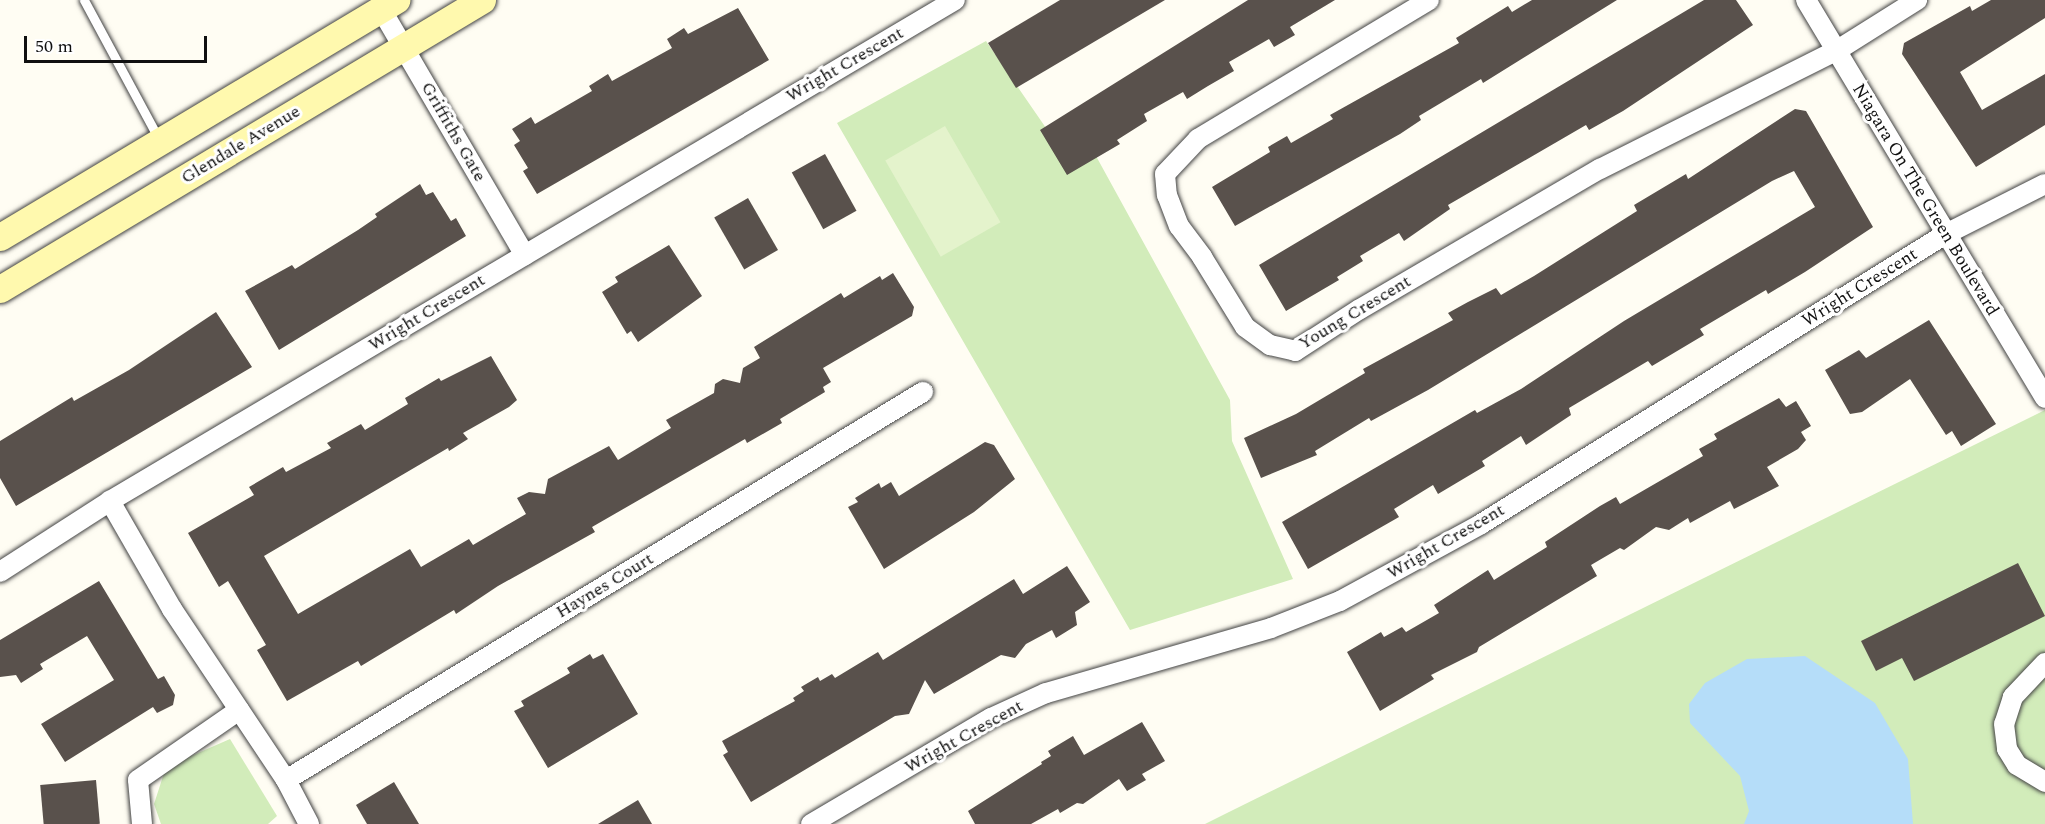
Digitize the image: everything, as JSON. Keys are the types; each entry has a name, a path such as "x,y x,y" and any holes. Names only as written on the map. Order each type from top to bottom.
{"main road":[{"name":"Glendale Avenue","path":"0,290 482,0"},
{"path":"0,237 388,5"}],"street":[{"name":"Wright Crescent","path":"0,572 110,501 956,0"},
{"name":"Young Crescent","path":"1429,0 1198,139 1165,174 1167,195 1179,226 1245,327 1270,345 1295,351 1599,169 1836,51"},
{"name":"Niagara On The Green Boulevard","path":"1806,0 1944,235 2045,399"},
{"path":"1836,51 1917,0"},
{"name":"Griffiths Gate","path":"388,5 403,47 525,255"},
{"name":"Wright Crescent","path":"811,824 991,718 1046,693 1271,628 1340,601 1481,524 1944,235 2045,184"},
{"name":"Haynes Court","path":"286,780 923,392"},
{"path":"110,501 172,609 286,780 309,824"},
{"path":"2045,663 2013,697 2004,724 2007,749 2018,765 2045,782"},
{"path":"142,824 138,780 239,710"}],"lane":[{"path":"84,0 160,141"}],"green space":[{"path":"986,41 1066,157 1096,156 1230,400 1232,441 1293,579 1130,630 837,123"},
{"path":"945,126 1000,222 941,257 885,160"},
{"path":"2045,410 2045,824 1205,824 1227,813"},
{"path":"230,739 277,816 268,824 161,824 154,804 166,767"}],"water":[{"path":"1805,656 1875,703 1908,759 1913,824 1744,824 1749,811 1740,776 1690,723 1689,704 1705,683 1747,659"}],"building":[{"path":"1060,0 1165,0 1016,88 988,43"},
{"path":"1248,0 1335,0 1290,27 1295,35 1274,47 1269,39 1229,62 1234,71 1187,99 1183,92 1144,114 1147,121 1117,140 1120,144 1067,175 1040,130"},
{"path":"1532,0 1617,0 1483,83 1481,79 1419,116 1421,120 1400,134 1235,226 1212,187 1270,152 1268,147 1287,136 1291,143 1333,119 1330,115 1459,43 1456,38 1508,6 1512,12"},
{"path":"1704,0 1736,0 1753,25 1623,111 1589,130 1586,125 1448,205 1450,209 1404,241 1399,233 1360,256 1363,261 1337,277 1339,280 1286,311 1259,265"},
{"path":"1991,0 2045,0 2045,18 1960,72 1982,110 2045,74 2045,125 1976,167 1902,54 1904,43 1970,6 1972,11"},
{"path":"738,8 769,60 537,194 523,171 528,168 514,145 520,141 512,129 531,117 535,124 592,91 589,86 608,74 612,81 672,48 667,39 684,28 688,34"},
{"path":"1795,109 1806,111 1873,227 1768,294 1766,290 1700,329 1704,335 1652,366 1648,361 1569,408 1571,415 1526,445 1521,436 1482,461 1485,466 1438,494 1433,485 1394,509 1399,517 1308,569 1282,522 1475,410 1477,413 1521,389 1624,321 1815,207 1794,171 1772,181 1428,390 1371,421 1369,418 1315,451 1317,455 1261,478 1244,438 1296,414 1365,373 1363,369 1453,320 1448,313 1496,288 1501,295 1534,276 1637,211 1634,205 1686,174 1688,179"},
{"path":"825,154 857,211 823,229 792,172"},
{"path":"420,184 426,195 433,192 451,221 456,218 466,236 279,350 245,291 292,265 295,269 358,230 377,217 375,214"},
{"path":"748,198 778,250 744,269 714,218"},
{"path":"669,245 702,296 638,342 631,331 627,334 602,292 618,282 615,277"},
{"path":"893,273 914,307 912,316 823,368 831,382 823,387 825,392 780,419 782,423 747,443 745,439 592,527 595,532 498,586 456,614 454,610 361,666 358,661 287,701 257,650 266,645 228,581 219,587 188,533 254,495 249,487 283,467 286,472 331,448 327,443 361,424 365,430 408,404 405,398 439,378 441,381 491,356 517,400 509,407 463,433 468,439 449,451 448,448 264,556 298,614 410,549 421,567 469,539 473,545 526,514 517,498 529,492 545,494 548,479 609,446 618,460 671,428 666,420 714,393 715,384 723,379 740,383 743,368 760,358 754,347 841,293 844,298 880,276 882,280"},
{"path":"216,312 252,367 16,506 0,478 0,441 72,397 74,401 129,370"},
{"path":"1929,320 1996,424 1961,446 1952,431 1946,435 1910,379 1862,412 1850,414 1825,370 1859,350 1866,358"},
{"path":"1779,398 1786,407 1796,401 1811,426 1801,432 1806,440 1798,449 1767,467 1779,486 1734,509 1730,501 1690,523 1688,518 1669,530 1656,527 1624,550 1620,548 1591,565 1597,576 1479,647 1477,652 1431,675 1434,679 1380,711 1347,652 1381,632 1384,637 1402,627 1406,632 1439,613 1434,605 1488,570 1494,580 1547,547 1545,542 1600,506 1616,497 1620,504 1703,456 1699,449 1717,439 1714,434"},
{"path":"985,442 994,445 1015,479 974,512 884,569 848,507 858,502 855,498 879,483 881,488 891,482 899,496"},
{"path":"2018,563 2045,616 1914,681 1902,658 1876,671 1861,641"},
{"path":"1067,566 1090,602 1075,612 1077,625 1056,638 1052,630 1026,644 1015,658 1001,655 934,694 925,680 909,714 895,716 751,802 723,755 728,752 722,741 795,701 793,698 804,691 801,687 818,677 820,681 832,674 835,678 878,652 883,660 1014,579 1023,594"},
{"path":"99,581 158,679 164,676 175,695 173,705 157,713 153,707 65,762 41,724 114,680 87,636 40,664 43,669 21,683 16,675 0,677 0,640"},
{"path":"590,654 593,659 603,654 638,714 548,768 514,711 524,706 521,701 570,673 567,668"},
{"path":"1142,722 1165,761 1142,774 1146,780 1127,791 1119,779 1083,804 1077,803 1060,813 1058,809 1031,824 975,824 968,811 1042,764 1041,762 1051,756 1048,751 1073,736 1084,755"},
{"path":"96,780 100,824 44,824 40,785"},
{"path":"394,782 419,824 367,824 356,805"},
{"path":"638,800 652,824 598,824"}]}
